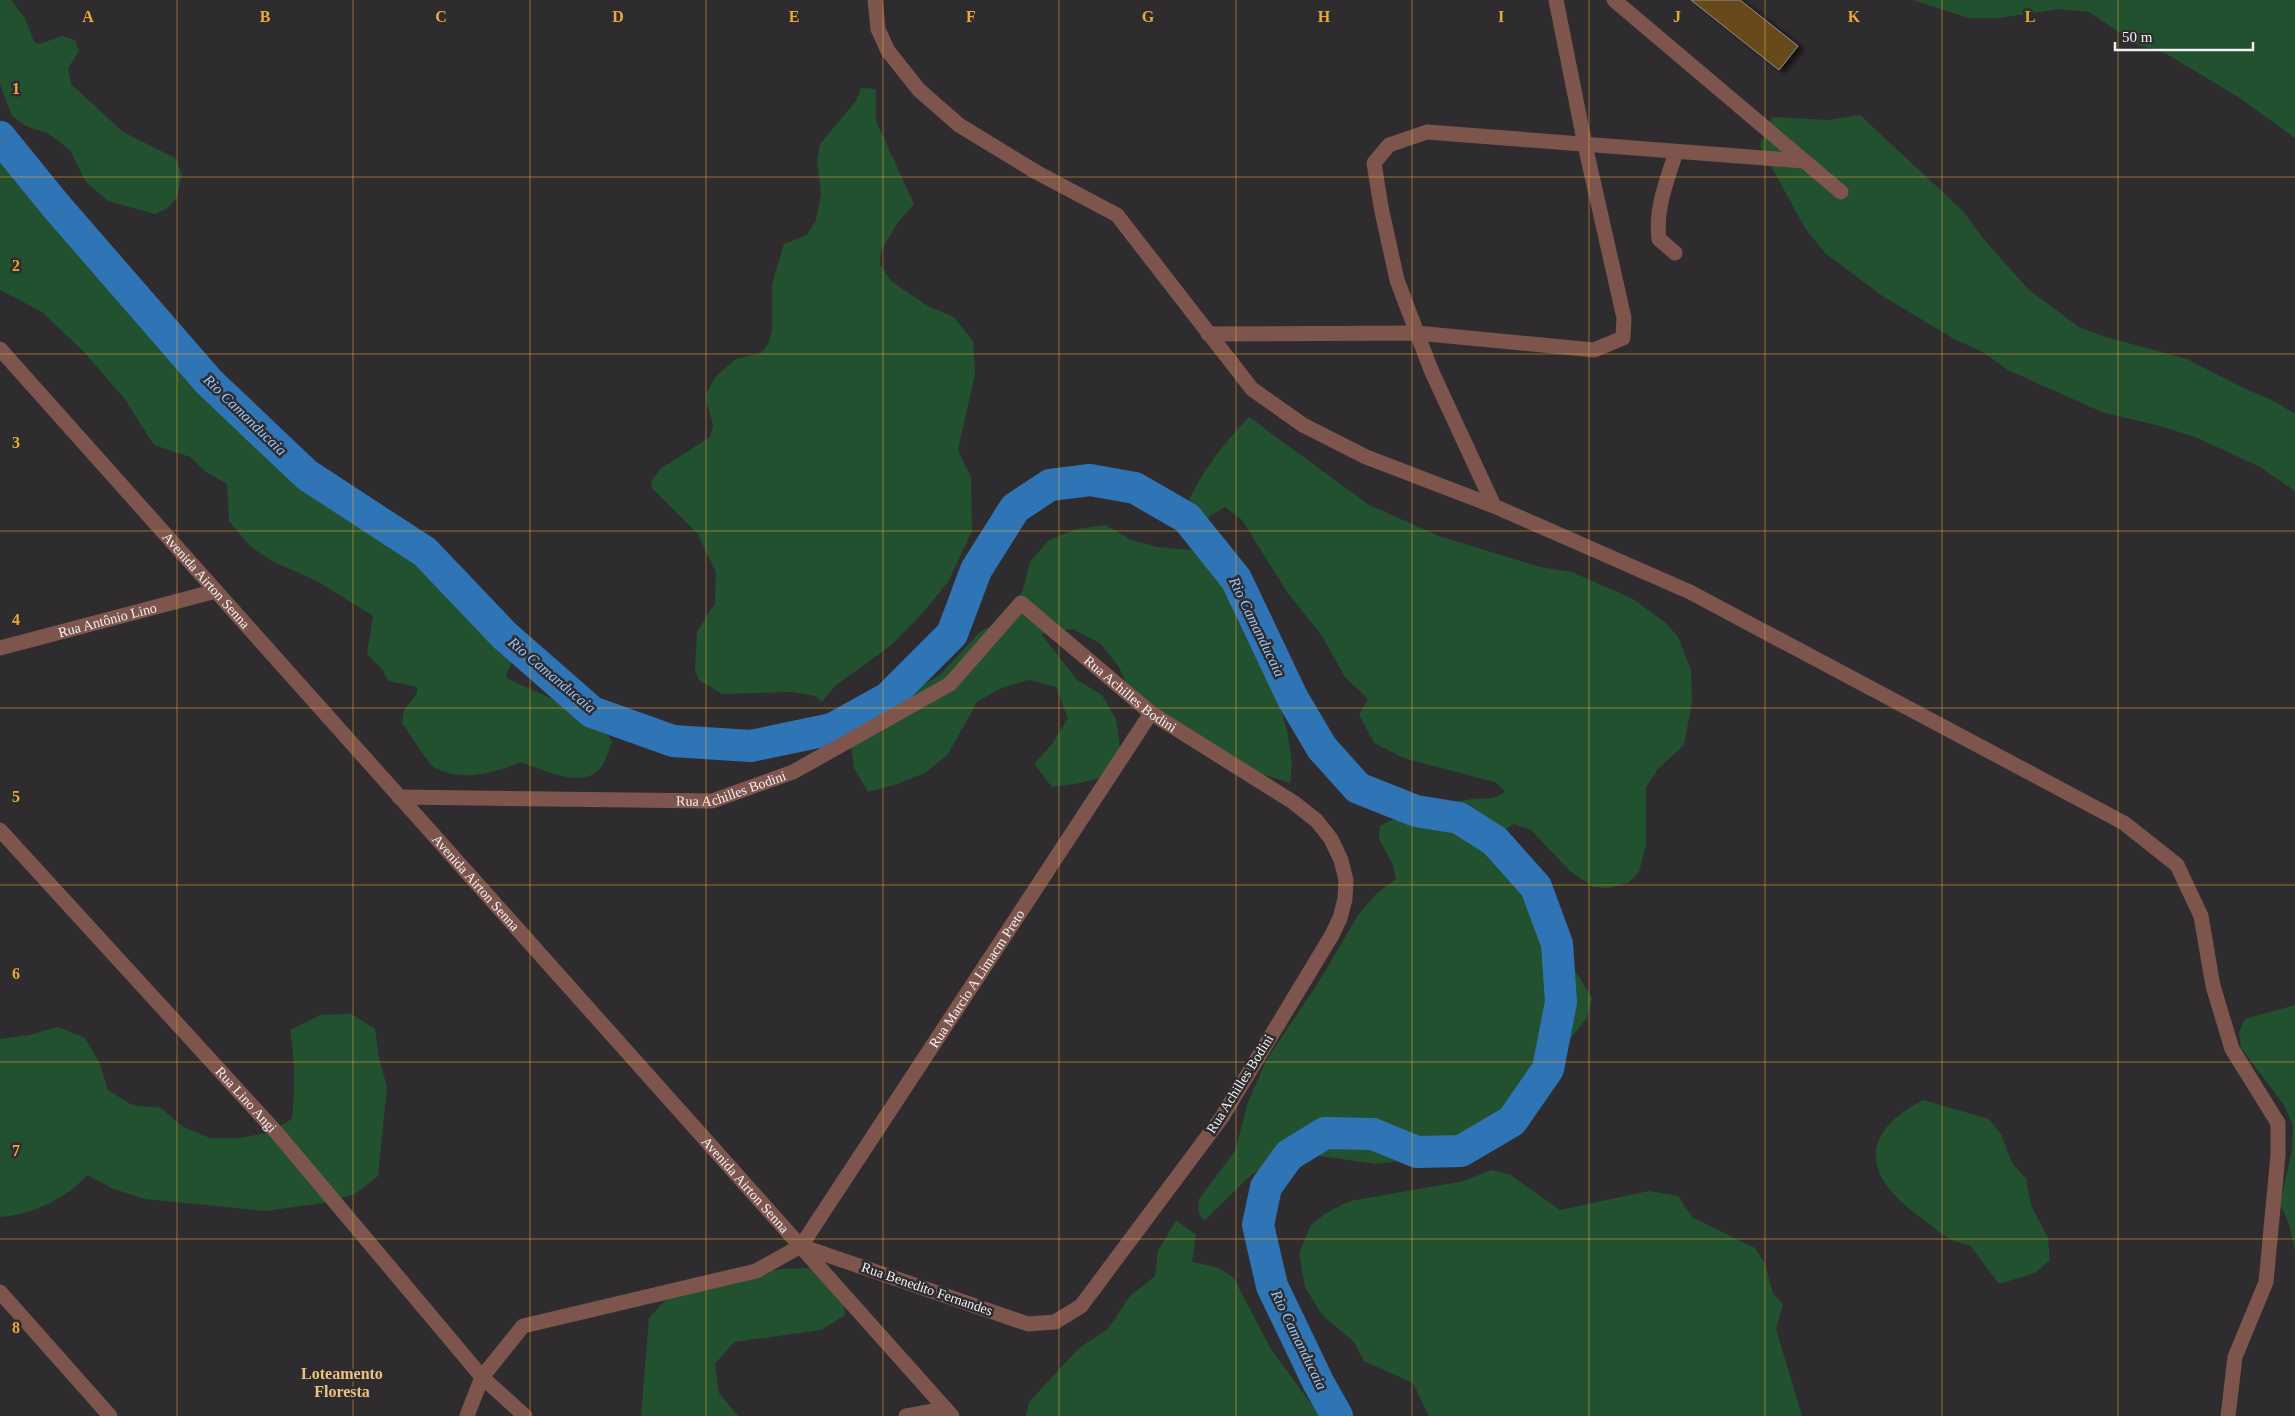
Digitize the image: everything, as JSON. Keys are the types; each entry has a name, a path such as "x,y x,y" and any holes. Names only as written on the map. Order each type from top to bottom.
{"street":[{"path":"875,0 878,29 888,51 919,90 959,125 1036,172 1116,215 1252,389 1303,424 1366,457 1494,506 1690,592 2124,823 2177,865 2201,916 2213,986 2232,1050 2278,1124 2278,1155 2266,1282 2235,1357 2228,1416"},
{"path":"1208,334 1417,333 1594,350 1623,338 1624,318 1585,145 1556,0"},
{"path":"1614,0 1841,192"},
{"path":"1494,506 1431,370 1397,280 1381,207 1374,163 1384,151 1390,145 1427,132 1804,161"},
{"path":"1675,253 1659,239 1658,226 1661,201 1676,152"},
{"name":"Avenida Airton Senna","path":"0,349 948,1412"},
{"name":"Rua Antônio Lino","path":"0,648 216,591"},
{"name":"Rua Achilles Bodini","path":"399,797 712,801 794,772 950,684 1022,603 1151,712 1293,802 1317,821 1331,839 1341,860 1346,880 1346,899 1332,934 1222,1117 1082,1306 1055,1322"},
{"name":"Rua Marcio A Limacm Preto","path":"801,1246 1151,712"},
{"name":"Rua Lino Angi","path":"0,830 277,1133 482,1377 525,1416"},
{"path":"467,1416 482,1377 523,1326 756,1271 801,1246"},
{"name":"Rua Benedito Fernandes","path":"801,1246 1028,1324 1055,1322"},
{"path":"0,1292 110,1416"},
{"path":"906,1416 948,1412"}],"green space":[{"path":"0,0 11,0 25,18 34,42 40,44 62,36 75,40 79,51 68,68 71,84 123,132 175,158 182,174 177,197 168,208 155,214 108,201 86,182 70,150 49,134 26,126 12,116 0,84"},
{"path":"1913,0 2295,0 2295,138 2238,97 2165,53 2138,45 2089,12 2059,9 1998,18 1968,18"},
{"path":"861,88 876,89 876,121 914,204 898,222 881,251 880,264 891,281 926,305 954,317 973,341 975,374 958,450 971,478 972,531 948,582 920,616 890,646 835,686 822,702 815,696 792,692 722,694 699,680 695,671 697,632 715,603 716,572 697,533 652,488 651,482 660,469 710,437 713,425 705,396 716,376 736,359 761,353 768,344 772,330 772,284 784,244 807,235 816,220 821,194 817,161 820,144 856,101"},
{"path":"1860,115 1963,211 1985,241 2029,290 2079,327 2106,337 2187,359 2243,388 2270,399 2295,414 2295,491 2260,467 2195,437 2160,426 2102,412 2008,370 1983,352 1954,339 1881,295 1825,253 1805,228 1760,146 1772,117 1828,120"},
{"path":"0,154 42,194 94,254 127,280 159,318 192,344 253,421 307,468 380,504 403,525 448,578 488,617 512,663 506,674 508,679 566,705 605,732 612,742 603,764 596,773 587,777 576,778 552,773 520,762 488,773 455,775 444,772 431,764 402,723 404,710 417,693 417,687 388,681 383,670 367,654 373,616 317,581 272,561 251,547 229,521 227,484 206,472 190,457 154,445 124,398 84,352 42,312 0,290"},
{"path":"1249,417 1369,505 1439,536 1540,567 1572,572 1633,599 1666,623 1678,637 1691,670 1692,702 1684,745 1658,769 1646,787 1646,845 1639,872 1628,883 1608,888 1593,887 1570,871 1531,830 1514,824 1501,832 1507,860 1592,998 1587,1018 1530,1089 1465,1134 1415,1159 1377,1164 1307,1154 1278,1158 1251,1175 1204,1221 1198,1211 1199,1199 1235,1151 1248,1102 1267,1059 1320,980 1358,915 1376,894 1396,879 1393,865 1379,839 1380,826 1401,816 1425,809 1473,799 1494,797 1505,791 1495,782 1406,759 1374,743 1359,714 1368,699 1345,677 1322,636 1287,592 1242,520 1225,507 1205,519 1188,513 1186,507 1205,470"},
{"path":"1106,525 1131,540 1157,547 1191,550 1216,568 1239,624 1280,706 1288,735 1292,764 1290,783 1249,770 1131,695 1119,667 1101,644 1073,629 1041,634 1077,680 1102,695 1116,719 1120,748 1109,775 1081,783 1052,787 1034,764 1053,743 1068,718 1056,687 1029,680 1001,688 977,702 948,754 925,773 897,784 868,792 854,768 850,739 865,715 892,703 940,675 981,631 1009,617 1023,589 1030,562 1049,540 1077,529"},
{"path":"2295,1005 2295,1250 2289,1224 2280,1204 2292,1150 2293,1125 2284,1105 2241,1048 2239,1032 2245,1019"},
{"path":"351,1014 375,1029 379,1058 387,1087 378,1176 355,1194 323,1203 265,1211 145,1199 114,1189 87,1175 79,1184 47,1204 23,1213 0,1217 0,1039 29,1035 58,1027 85,1038 99,1062 108,1090 132,1105 161,1108 183,1127 210,1138 239,1138 268,1133 292,1119 294,1074 290,1030 321,1015"},
{"path":"1923,1100 1989,1119 2001,1134 2012,1163 2026,1179 2031,1205 2048,1238 2050,1260 2035,1273 1999,1284 1970,1245 1950,1239 1905,1205 1890,1190 1880,1174 1876,1159 1878,1144 1886,1129 1901,1114"},
{"path":"1491,1170 1509,1174 1560,1210 1649,1191 1678,1196 1692,1217 1755,1248 1765,1264 1773,1294 1783,1304 1776,1329 1802,1416 1429,1416 1413,1383 1364,1361 1354,1342 1322,1315 1305,1287 1299,1253 1311,1225 1326,1213 1350,1201 1464,1181"},
{"path":"1176,1220 1196,1235 1192,1262 1219,1268 1233,1277 1271,1349 1320,1416 1026,1416 1029,1402 1079,1348 1108,1329 1130,1296 1155,1276 1158,1251"},
{"path":"812,1268 840,1283 845,1315 821,1330 734,1342 715,1364 719,1393 738,1416 641,1416 649,1318 668,1297 753,1273 782,1269"}],"building":[{"path":"1691,0 1740,0 1798,46 1779,70"}],"waterway":[{"name":"Rio Camanducaia","path":"0,137 56,206 209,382 307,475 425,552 504,635 592,712 673,741 751,746 832,729 888,698 952,634 976,570 1015,508 1050,485 1090,480 1135,488 1187,518 1236,579 1293,699 1322,748 1358,788 1416,811 1459,818 1495,841 1536,887 1557,944 1561,1002 1548,1069 1512,1121 1461,1151 1417,1152 1373,1134 1325,1133 1289,1155 1266,1187 1258,1225 1272,1286 1318,1382 1337,1416"}],"district":[{"name":"Loteamento Floresta","path":"342,1382"}]}
